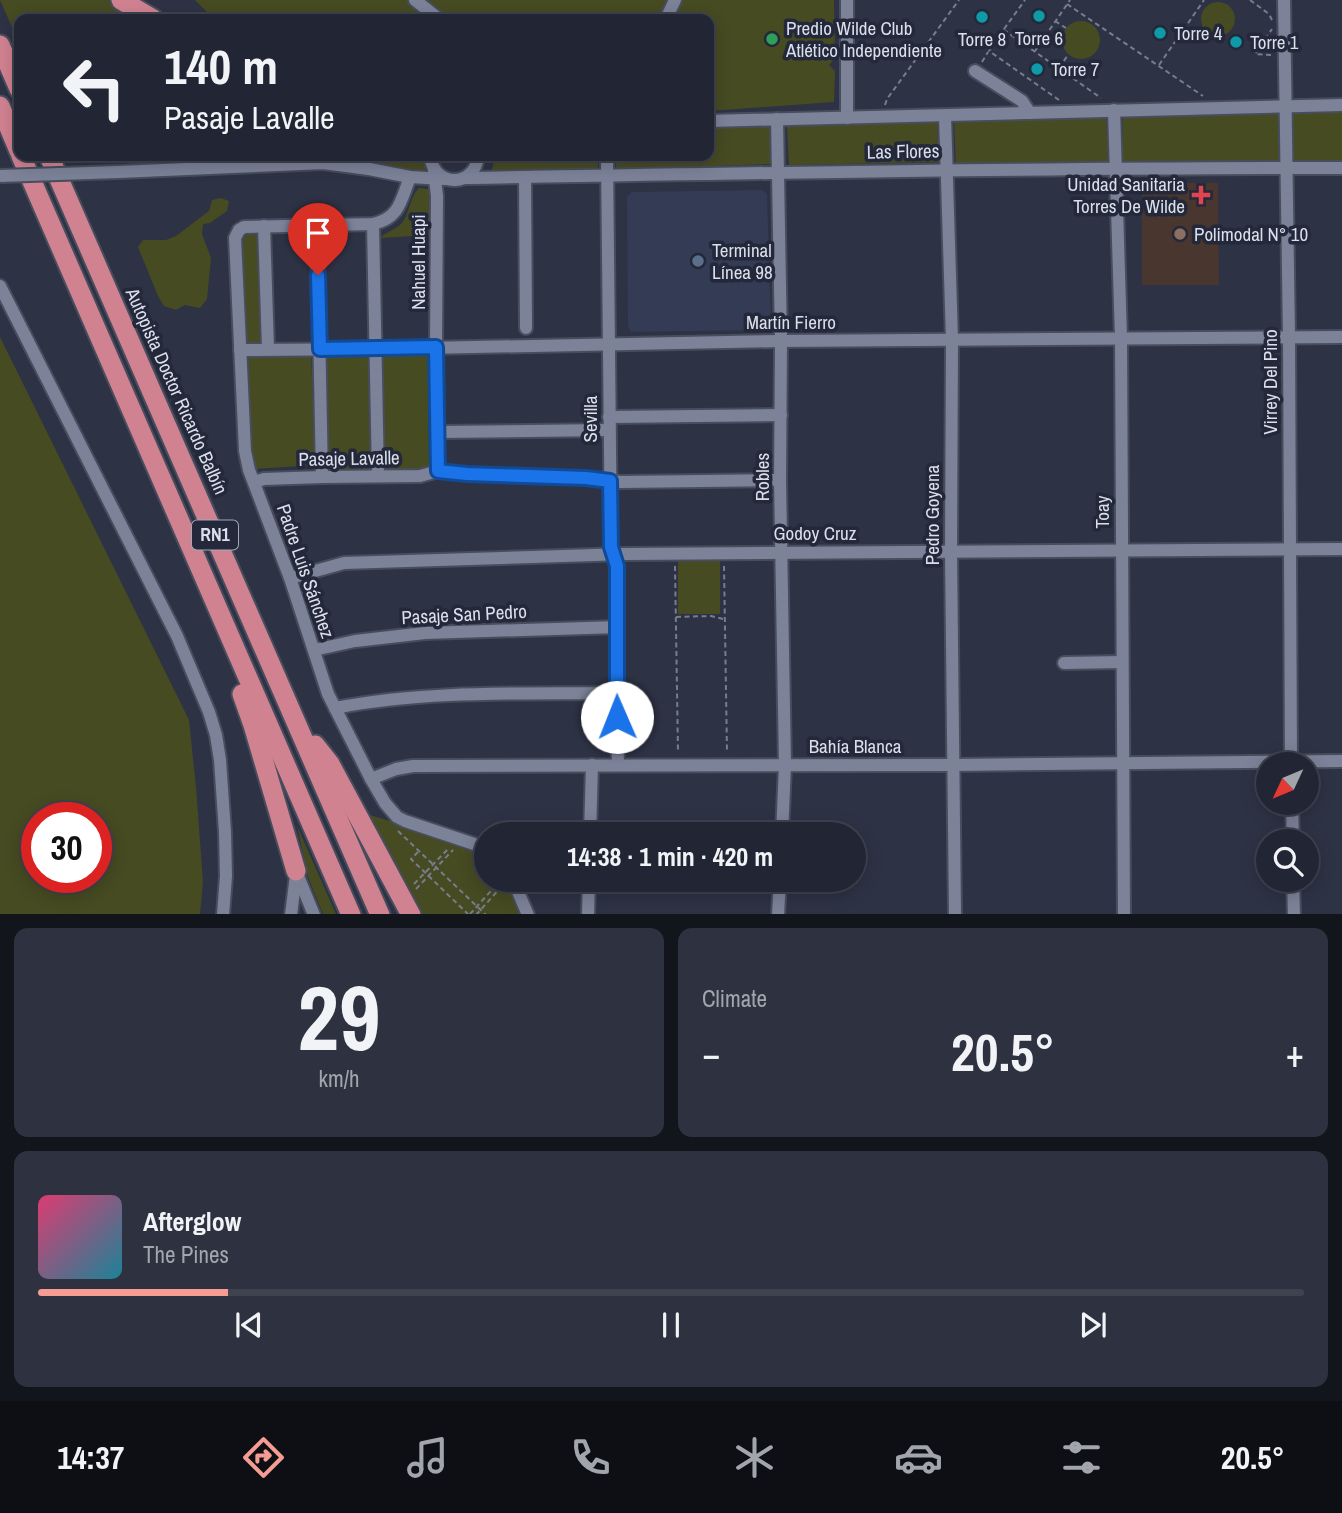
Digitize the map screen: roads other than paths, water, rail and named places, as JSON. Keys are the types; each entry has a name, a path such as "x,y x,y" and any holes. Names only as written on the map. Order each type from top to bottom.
{"highway":[{"path":"121,0 145,14"},
{"path":"0,45 14,77"},
{"name":"RN1","path":"0,106 14,139"},
{"name":"RN1","path":"23,161 351,914"},
{"name":"Autopista Doctor Ricardo Balbín","path":"51,161 380,914"},
{"path":"210,590 219,634 253,724 296,871"},
{"path":"295,718 330,764 410,914"}],"street":[{"path":"415,0 433,14"},
{"path":"847,0 847,118"},
{"name":"Virrey Del Pino","path":"1284,0 1291,752"},
{"path":"975,71 1022,101 1030,113"},
{"name":"Las Flores","path":"714,121 1342,106"},
{"name":"Toay","path":"1115,110 1121,338 1124,914"},
{"name":"Pedro Goyena","path":"945,116 952,340 951,552 955,914"},
{"name":"Robles","path":"777,119 785,765 783,822"},
{"path":"323,163 331,161"},
{"name":"Nahuel Huapi","path":"431,161 438,176 438,471"},
{"path":"465,178 475,168 477,161"},
{"name":"Sevilla","path":"607,161 611,547 617,566 618,765"},
{"path":"0,176 323,163 410,177 438,176"},
{"name":"Las Flores","path":"438,176 452,180 778,172 1342,168"},
{"path":"268,349 264,226 373,224 389,219 400,203 410,177"},
{"path":"525,177 526,328"},
{"path":"373,224 378,476"},
{"path":"317,225 322,477"},
{"name":"Padre Luis Sánchez","path":"264,226 244,227 235,238 246,461 290,578 323,681 385,803 397,817 414,825 474,844"},
{"path":"0,286 177,636 209,712 220,760 226,876 223,914"},
{"name":"Martín Fierro","path":"240,350 781,341 1342,337"},
{"path":"438,432 781,415"},
{"name":"Pasaje Lavalle","path":"254,482 322,477 420,476 438,471 610,481 780,480"},
{"name":"Godoy Cruz","path":"290,578 344,563 613,554 1342,549"},
{"name":"Pasaje San Pedro","path":"313,650 355,641 425,633 618,627"},
{"path":"1064,663 1122,663"},
{"path":"335,708 399,698 617,693"},
{"name":"Bahía Blanca","path":"1320,762 1342,761"},
{"name":"Bahía Blanca","path":"371,779 403,767 1256,763"},
{"path":"590,822 592,765"},
{"path":"291,914 296,871"},
{"path":"296,871 314,914"},
{"path":"514,892 527,914"},
{"path":"588,914 589,892"},
{"path":"778,914 779,892"},
{"path":"1293,892 1294,914"}],"place":[{"name":"Torre 6","path":"1039,16"},
{"name":"Torre 8","path":"982,17"},
{"name":"Torre 4","path":"1160,33"},
{"name":"Predio Wilde Club Atlético Independiente","path":"772,39"},
{"name":"Torre 1","path":"1236,42"},
{"name":"Torre 7","path":"1037,69"},
{"name":"Unidad Sanitaria Torres De Wilde","path":"1201,195"},
{"name":"Polimodal N° 10","path":"1180,234"},
{"name":"Terminal Línea 98","path":"698,261"}]}
